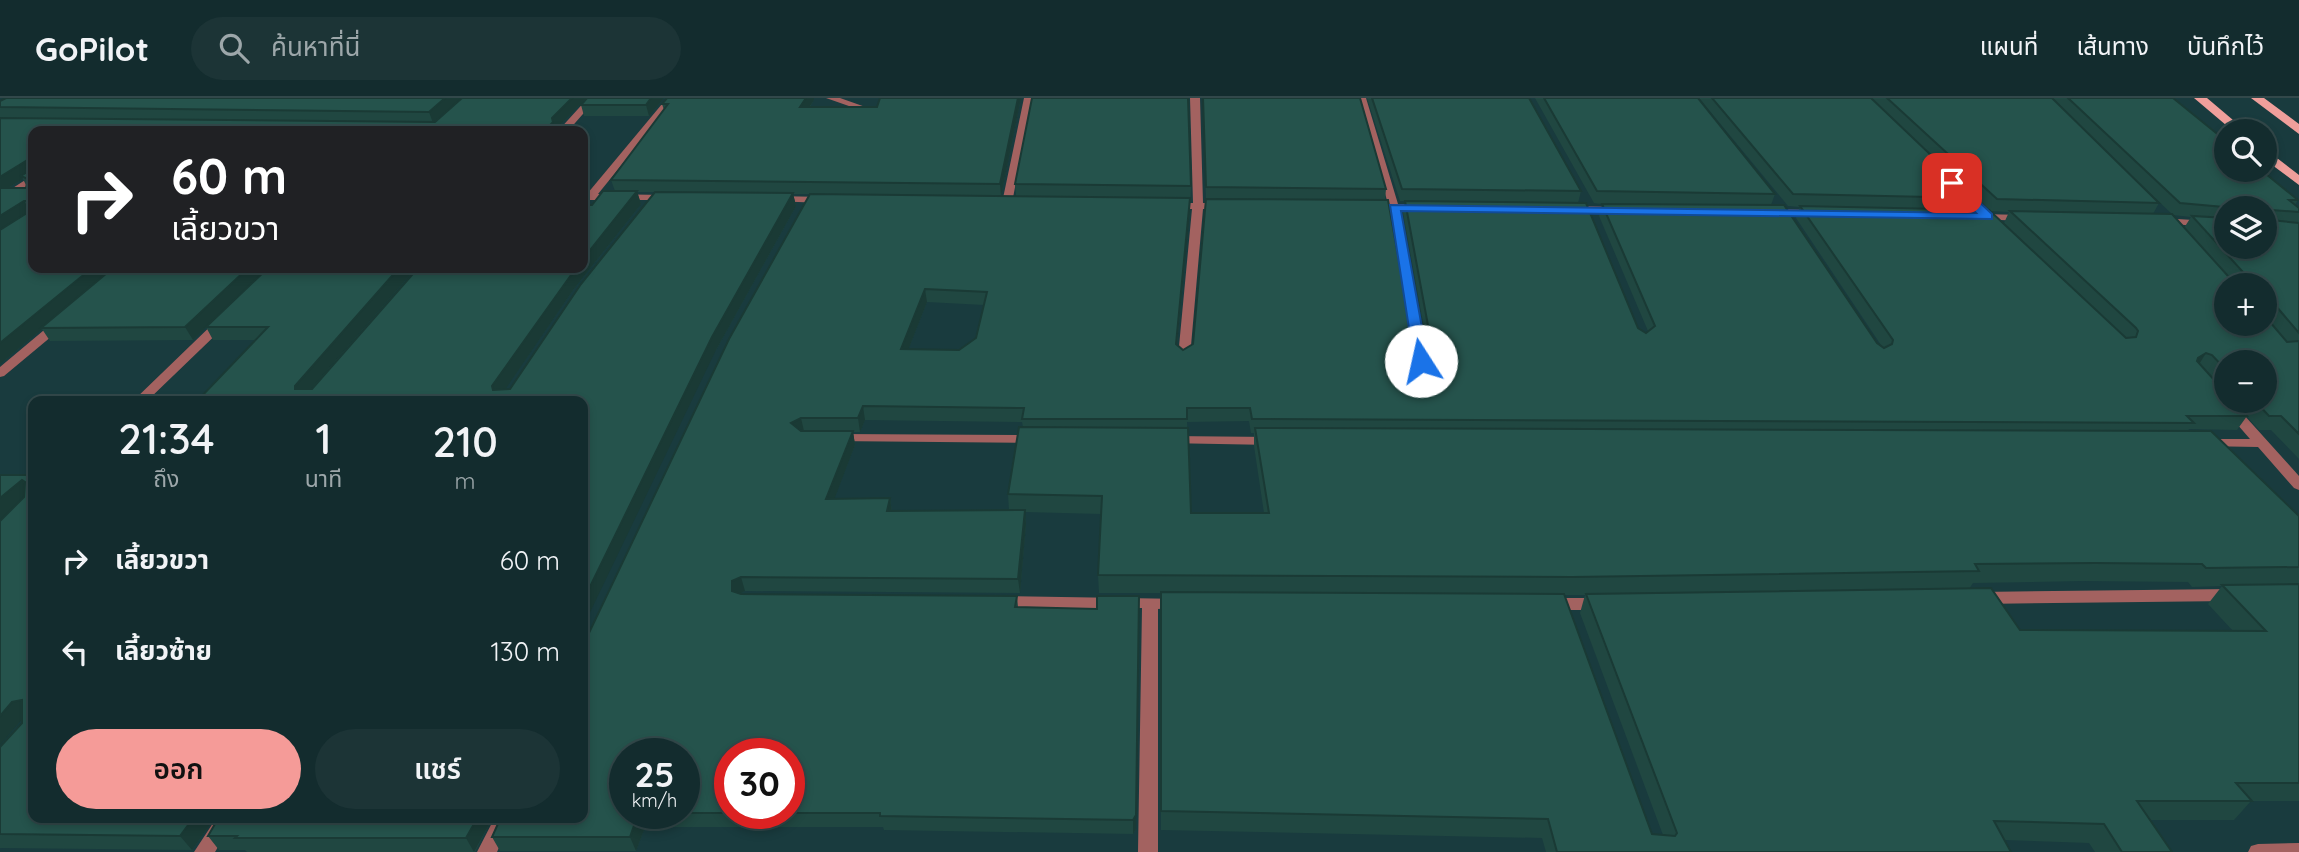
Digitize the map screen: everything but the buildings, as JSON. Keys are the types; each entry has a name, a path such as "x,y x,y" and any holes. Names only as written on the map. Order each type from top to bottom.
{"main road":[{"path":"2200,98 2225,119"},
{"path":"2257,98 2293,121 2299,130"},
{"path":"2277,163 2299,181"}],"street":[{"path":"568,126 593,98"},
{"path":"588,195 672,98"},
{"path":"831,98 869,110"},
{"path":"1021,203 1002,203 1028,98"},
{"path":"1184,356 1198,206 1195,98"},
{"path":"1362,98 1394,207 1421,361"},
{"path":"4,195 28,181"},
{"path":"4,195 28,194"},
{"path":"588,197 682,198"},
{"path":"645,209 654,198"},
{"path":"1583,198 1593,222"},
{"path":"765,199 804,205 840,200"},
{"path":"1776,201 1791,223"},
{"path":"1157,205 1237,206"},
{"path":"1355,207 1436,208"},
{"path":"1978,208 1997,226"},
{"path":"1561,209 1630,210"},
{"path":"1756,212 1825,213"},
{"path":"1960,216 2043,218"},
{"path":"2157,216 2169,221 2214,224"},
{"path":"2169,221 2177,230"},
{"path":"0,373 73,312"},
{"path":"144,396 230,315"},
{"path":"2235,413 2299,485"},
{"path":"818,438 1054,440"},
{"path":"1152,440 1291,441"},
{"path":"2193,443 2263,443"},
{"path":"1967,598 2244,595"},
{"path":"982,601 1191,603"},
{"path":"1148,852 1150,603"},
{"path":"1539,604 1569,610 1622,603"},
{"path":"204,852 223,823"},
{"path":"487,852 501,823"},
{"path":"2258,852 2299,851"}],"route":[{"path":"1421,361 1394,207 1987,217 1952,183"}]}
